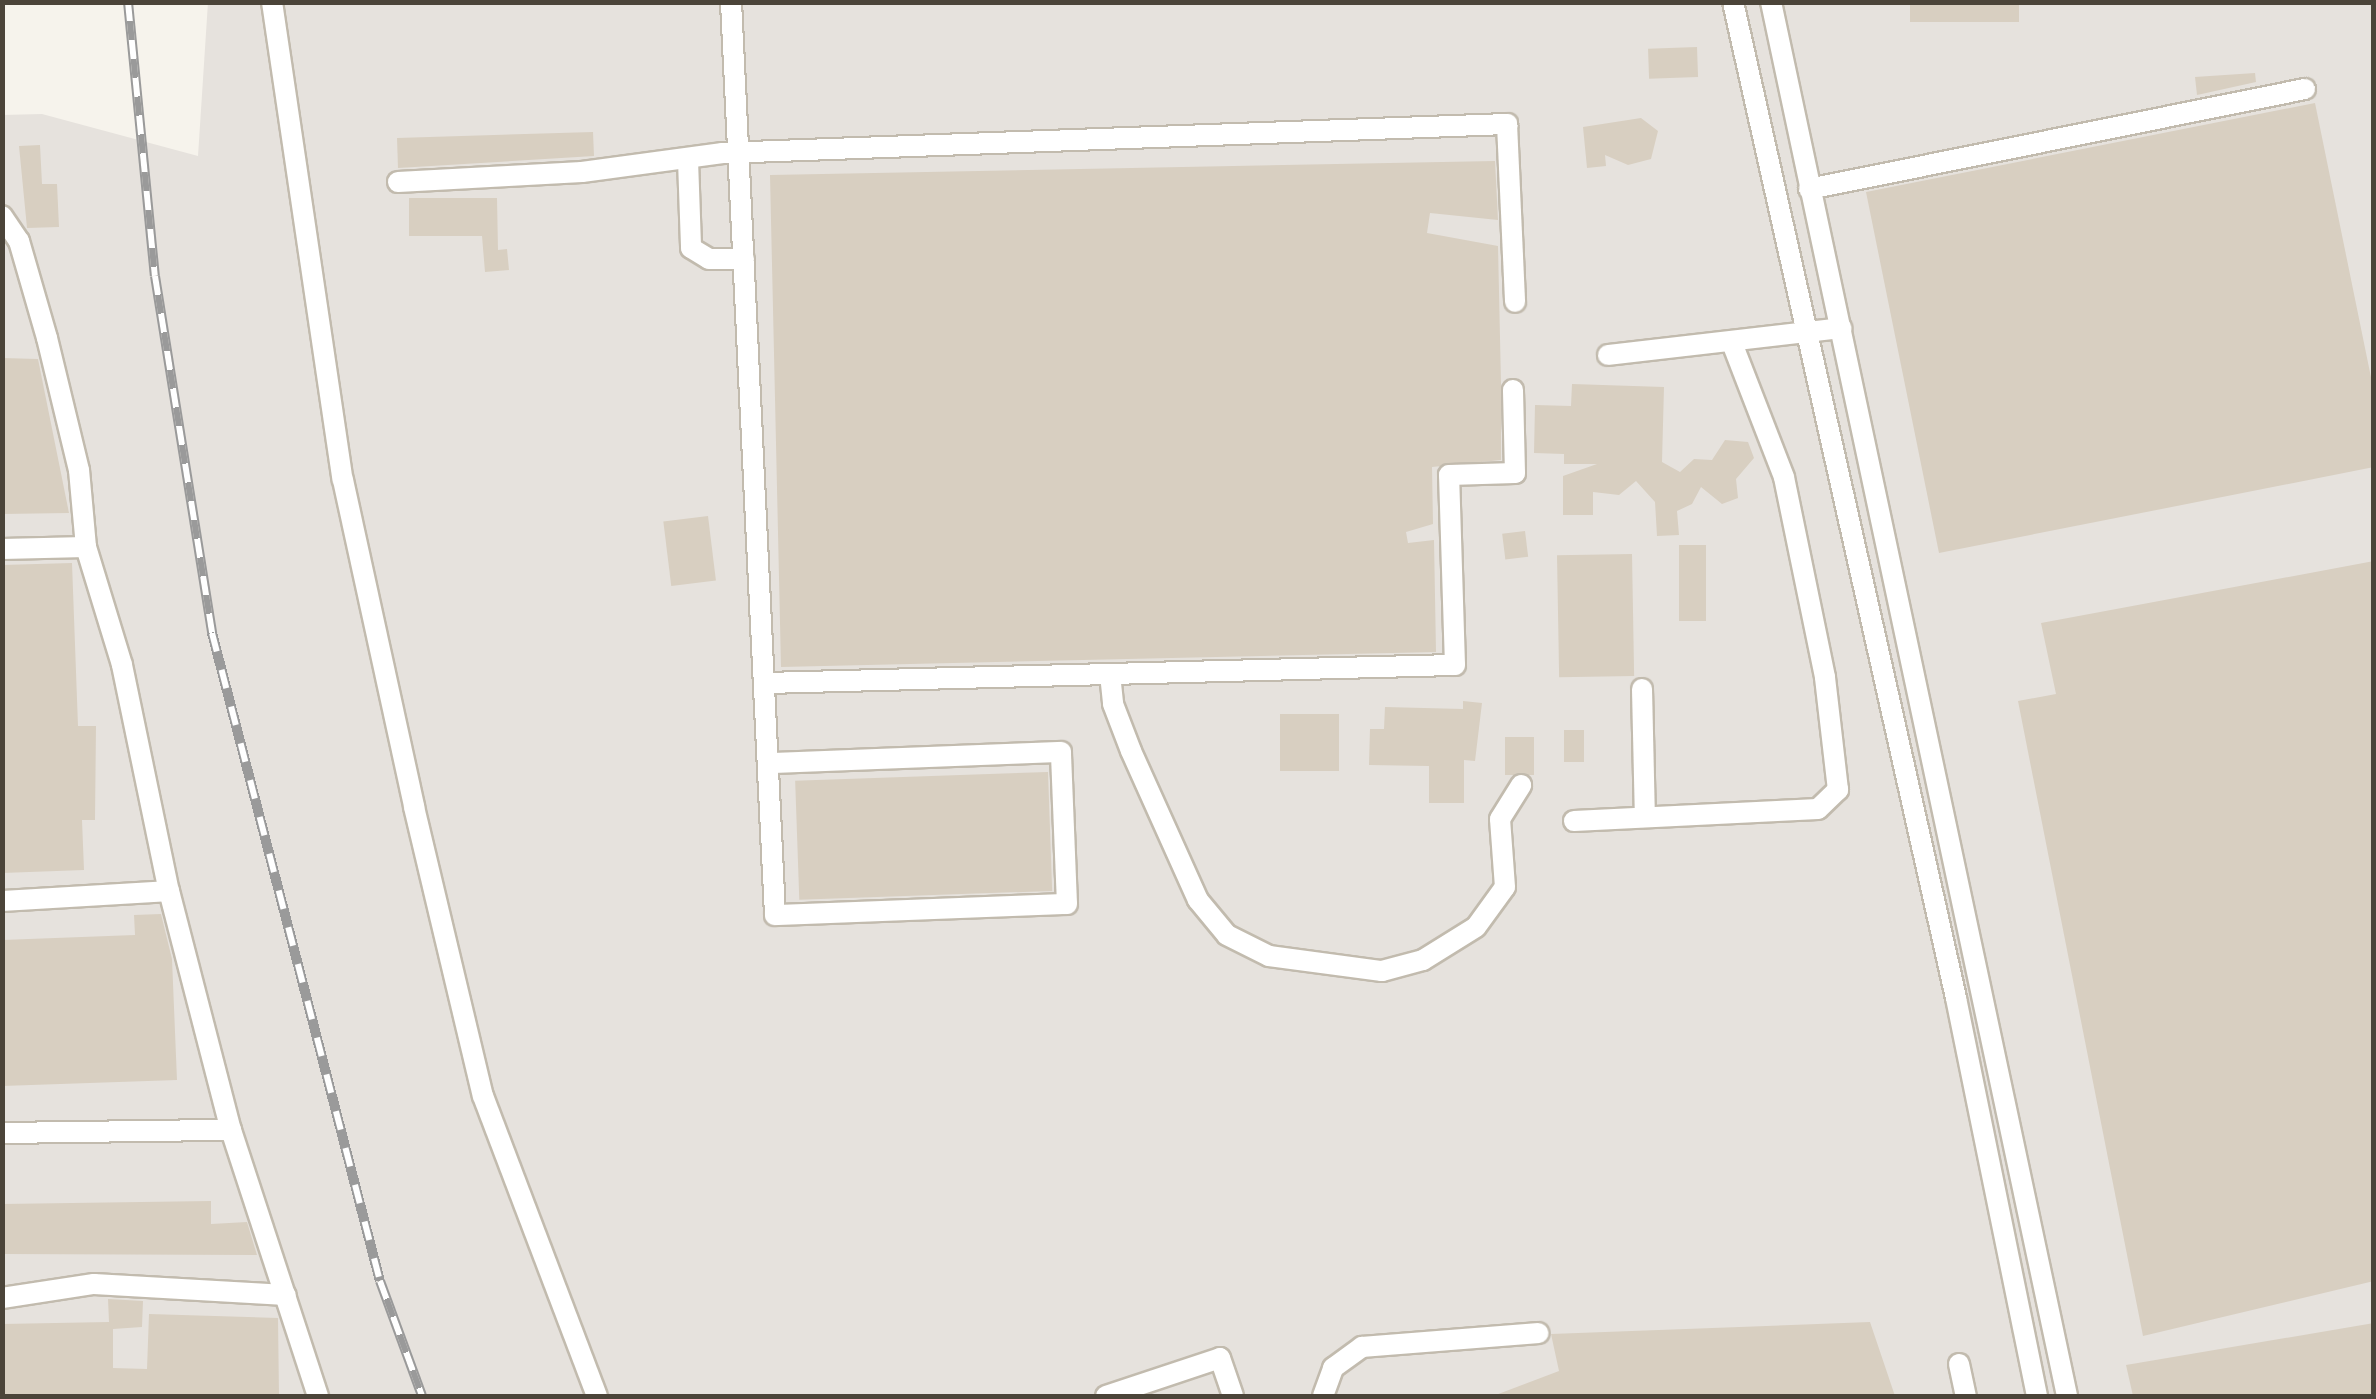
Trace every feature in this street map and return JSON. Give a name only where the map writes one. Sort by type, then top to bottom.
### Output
[{"type":"street","points":[[272,2],[281,98],[343,480],[414,807],[484,1096],[596,1396]]},
{"type":"street","points":[[731,2],[776,915],[1067,904],[1061,752],[770,763]]},
{"type":"street","points":[[1734,2],[1956,998],[2037,1396]]},
{"type":"street","points":[[1770,2],[2067,1396]]},
{"type":"street","points":[[1809,189],[2305,89]]},
{"type":"street","points":[[398,182],[739,153],[1508,124],[1515,302]]},
{"type":"street","points":[[688,160],[691,248],[709,259],[744,259]]},
{"type":"street","points":[[2,216],[18,241],[48,338],[80,470],[86,546],[122,665],[169,891],[231,1130],[318,1396]]},
{"type":"street","points":[[1608,355],[1808,335],[1841,328]]},
{"type":"street","points":[[1574,820],[1818,809],[1838,790],[1825,678],[1784,477],[1732,343]]},
{"type":"street","points":[[766,683],[1454,665],[1449,475],[1516,473],[1513,390]]},
{"type":"street","points":[[2,549],[86,546]]},
{"type":"street","points":[[1110,674],[1131,751],[1198,900],[1226,936],[1268,956],[1382,970],[1422,960],[1476,927],[1505,887],[1500,818],[1521,785]]},
{"type":"street","points":[[1642,689],[1645,818]]},
{"type":"street","points":[[2,901],[169,891]]},
{"type":"street","points":[[1956,998],[1978,992]]},
{"type":"street","points":[[2,1133],[231,1130]]},
{"type":"street","points":[[2,1298],[94,1284],[286,1295]]},
{"type":"street","points":[[1323,1396],[1334,1368],[1362,1347],[1538,1333]]},
{"type":"street","points":[[1106,1396],[1220,1358],[1233,1396]]},
{"type":"street","points":[[1959,1364],[1966,1396]]},
{"type":"shaded area","points":[[208,2],[2373,3],[2373,1396],[3,1396],[2,115],[42,114],[198,156]]},
{"type":"building","points":[[1910,2],[2019,2],[2019,22],[1910,22]]},
{"type":"building","points":[[1697,47],[1698,77],[1649,79],[1648,49]]},
{"type":"building","points":[[2255,73],[2256,82],[2197,95],[2195,77]]},
{"type":"building","points":[[2315,103],[2374,392],[2374,467],[1939,553],[1866,192]]},
{"type":"building","points":[[1641,118],[1658,131],[1651,159],[1628,165],[1605,155],[1606,166],[1587,168],[1583,127]]},
{"type":"building","points":[[593,132],[594,156],[398,168],[397,138]]},
{"type":"building","points":[[40,145],[42,184],[57,184],[59,227],[27,228],[19,146]]},
{"type":"building","points":[[1495,161],[1498,220],[1430,213],[1427,233],[1498,246],[1501,383],[1501,460],[1432,467],[1433,524],[1406,532],[1408,543],[1434,540],[1436,652],[781,667],[770,175]]},
{"type":"building","points":[[409,198],[497,198],[498,250],[507,249],[509,270],[485,272],[482,236],[409,236]]},
{"type":"building","points":[[2,358],[38,359],[69,513],[2,514]]},
{"type":"building","points":[[1572,384],[1664,387],[1662,462],[1680,472],[1694,459],[1712,460],[1725,440],[1748,442],[1754,458],[1736,479],[1738,498],[1722,504],[1701,487],[1692,504],[1677,511],[1679,535],[1657,536],[1655,502],[1636,481],[1619,495],[1593,492],[1593,515],[1563,515],[1563,476],[1597,464],[1564,464],[1564,454],[1534,453],[1535,405],[1571,406]]},
{"type":"building","points":[[708,516],[716,581],[671,586],[663,521]]},
{"type":"building","points":[[1525,531],[1528,557],[1505,560],[1502,534]]},
{"type":"building","points":[[1679,545],[1706,545],[1706,621],[1679,621]]},
{"type":"building","points":[[1632,554],[1634,676],[1559,677],[1557,555]]},
{"type":"building","points":[[2374,561],[2374,1281],[2143,1336],[2018,701],[2056,694],[2041,623]]},
{"type":"building","points":[[72,563],[78,726],[96,726],[95,820],[82,820],[84,870],[2,873],[2,565]]},
{"type":"building","points":[[1463,701],[1482,703],[1475,761],[1464,760],[1464,803],[1429,803],[1429,766],[1369,765],[1370,729],[1384,729],[1385,707],[1463,709]]},
{"type":"building","points":[[1280,714],[1339,714],[1339,771],[1280,771]]},
{"type":"building","points":[[1564,730],[1584,730],[1584,762],[1564,762]]},
{"type":"building","points":[[1505,737],[1534,737],[1534,775],[1505,775]]},
{"type":"building","points":[[1048,772],[1052,891],[799,900],[795,781]]},
{"type":"building","points":[[161,914],[172,959],[177,1080],[2,1086],[2,940],[135,935],[134,915]]},
{"type":"building","points":[[211,1201],[211,1224],[247,1222],[257,1255],[2,1254],[2,1204]]},
{"type":"building","points":[[108,1299],[143,1301],[142,1327],[113,1329],[113,1368],[147,1369],[149,1314],[278,1318],[279,1396],[2,1396],[2,1324],[109,1322]]},
{"type":"building","points":[[1870,1322],[1895,1396],[1493,1396],[1559,1371],[1551,1334]]},
{"type":"building","points":[[2374,1323],[2374,1396],[2133,1396],[2126,1365]]},
{"type":"railway","points":[[128,2],[155,276],[212,633],[380,1281],[422,1396]]}]
